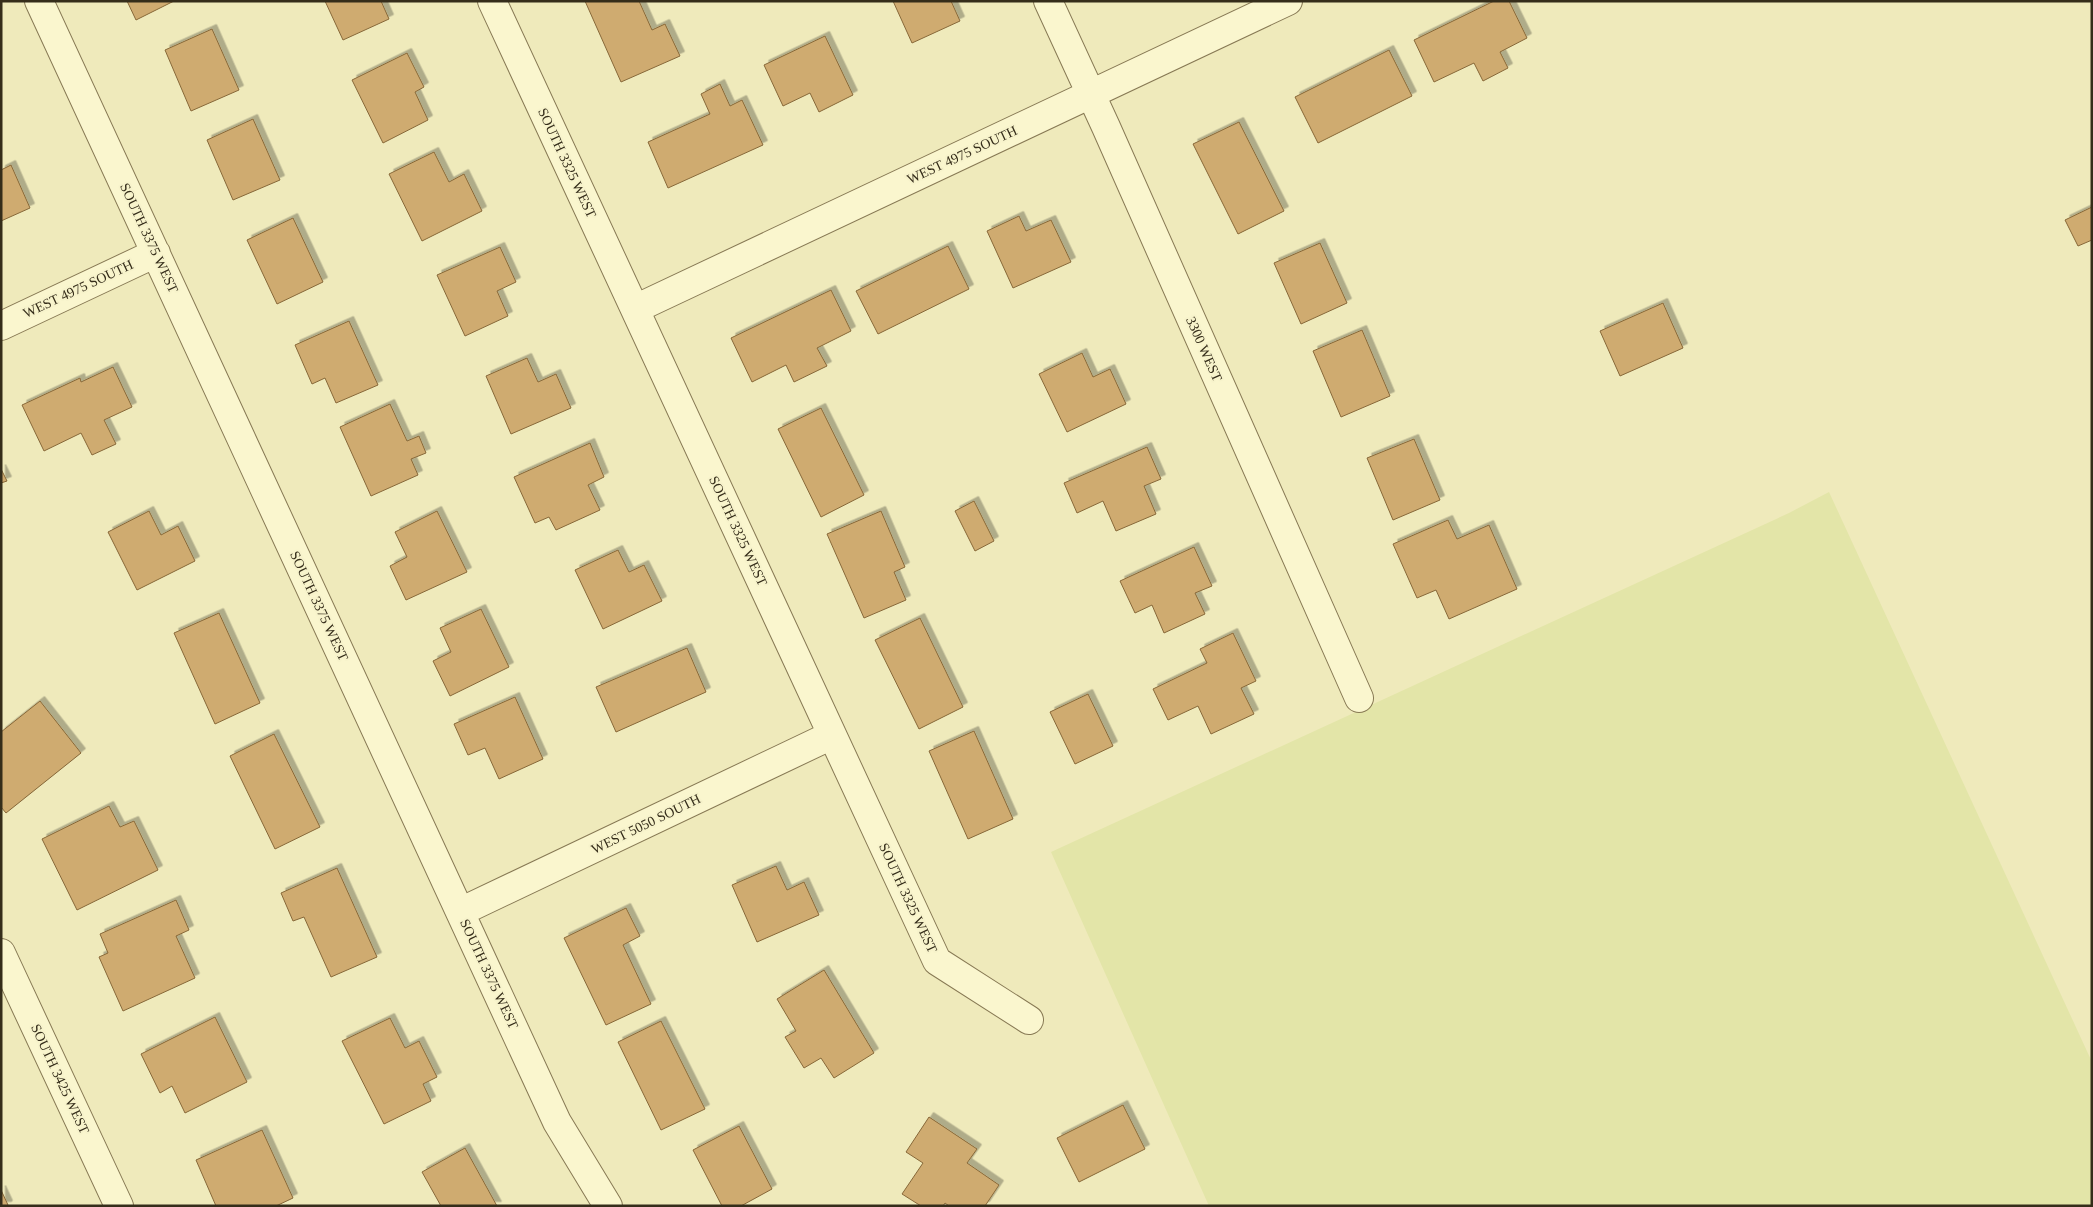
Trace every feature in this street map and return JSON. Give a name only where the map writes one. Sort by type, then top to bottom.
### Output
[{"type":"street","name":"SOUTH 3375 WEST","points":[[39,1],[557,1122],[608,1206]]},
{"type":"street","name":"SOUTH 3325 WEST","points":[[492,1],[937,961],[1029,1020]]},
{"type":"street","name":"3300 WEST","points":[[1048,1],[1359,698]]},
{"type":"street","name":"WEST 4975 SOUTH","points":[[635,310],[1288,1]]},
{"type":"street","name":"WEST 4975 SOUTH","points":[[1,326],[156,253]]},
{"type":"street","name":"WEST 5050 SOUTH","points":[[460,912],[832,735]]},
{"type":"street","name":"SOUTH 3425 WEST","points":[[1,953],[119,1206]]},
{"type":"green space","points":[[1829,492],[2092,1062],[2092,1206],[1209,1206],[1051,852],[1789,513]]},
{"type":"building","points":[[127,1],[174,1],[136,20]]},
{"type":"building","points":[[325,1],[381,1],[389,19],[343,40]]},
{"type":"building","points":[[585,1],[639,1],[652,30],[665,24],[680,56],[621,82]]},
{"type":"building","points":[[893,1],[951,1],[960,21],[912,43]]},
{"type":"building","points":[[1494,1],[1509,1],[1527,38],[1500,52],[1508,68],[1483,81],[1474,63],[1434,82],[1414,40]]},
{"type":"building","points":[[212,29],[239,90],[191,111],[165,50]]},
{"type":"building","points":[[825,36],[853,95],[819,112],[810,93],[783,106],[764,65]]},
{"type":"building","points":[[1389,50],[1412,96],[1318,143],[1295,97]]},
{"type":"building","points":[[407,53],[424,87],[415,92],[428,120],[383,143],[352,80]]},
{"type":"building","points":[[720,84],[730,106],[742,100],[763,145],[668,188],[648,142],[710,114],[701,94]]},
{"type":"building","points":[[253,119],[280,180],[233,200],[207,140]]},
{"type":"building","points":[[1239,122],[1284,211],[1238,234],[1193,144]]},
{"type":"building","points":[[434,152],[449,182],[464,174],[482,211],[422,241],[389,174]]},
{"type":"building","points":[[11,165],[30,208],[1,221],[1,170]]},
{"type":"building","points":[[2092,207],[2092,240],[2078,246],[2065,220]]},
{"type":"building","points":[[1019,216],[1026,231],[1051,220],[1071,262],[1013,288],[987,231]]},
{"type":"building","points":[[293,218],[323,282],[277,304],[247,240]]},
{"type":"building","points":[[1320,243],[1347,303],[1301,324],[1274,263]]},
{"type":"building","points":[[948,246],[969,289],[878,334],[856,291]]},
{"type":"building","points":[[500,247],[516,282],[497,291],[508,316],[465,336],[437,275]]},
{"type":"building","points":[[831,290],[851,331],[817,348],[827,366],[794,382],[786,365],[752,382],[731,338]]},
{"type":"building","points":[[1663,303],[1683,348],[1620,376],[1600,331]]},
{"type":"building","points":[[349,321],[378,385],[336,403],[325,378],[312,384],[295,345]]},
{"type":"building","points":[[1362,330],[1390,396],[1341,417],[1313,351]]},
{"type":"building","points":[[1082,353],[1093,377],[1110,369],[1126,404],[1067,432],[1039,374]]},
{"type":"building","points":[[527,358],[538,382],[556,374],[571,408],[511,434],[486,376]]},
{"type":"building","points":[[113,367],[132,407],[104,420],[116,444],[92,455],[81,433],[44,451],[22,405],[80,378],[81,382]]},
{"type":"building","points":[[390,404],[407,441],[419,436],[426,453],[411,459],[418,475],[371,496],[340,427]]},
{"type":"building","points":[[821,408],[864,495],[821,517],[778,429]]},
{"type":"building","points":[[1414,439],[1440,500],[1393,520],[1367,458]]},
{"type":"building","points":[[590,443],[604,477],[588,485],[600,510],[556,530],[549,517],[535,523],[514,477]]},
{"type":"building","points":[[1147,447],[1161,479],[1144,486],[1156,514],[1116,531],[1103,501],[1077,513],[1064,483]]},
{"type":"building","points":[[1,469],[7,481],[1,483]]},
{"type":"building","points":[[974,501],[994,541],[975,551],[955,511]]},
{"type":"building","points":[[149,511],[161,535],[178,526],[195,561],[137,590],[108,532]]},
{"type":"building","points":[[437,511],[467,572],[406,600],[390,566],[407,557],[395,532]]},
{"type":"building","points":[[881,511],[905,567],[894,572],[906,600],[864,618],[827,534]]},
{"type":"building","points":[[1448,520],[1457,539],[1489,525],[1517,589],[1449,619],[1436,590],[1417,598],[1393,544]]},
{"type":"building","points":[[1194,547],[1212,586],[1195,593],[1205,614],[1164,633],[1152,605],[1135,613],[1120,581]]},
{"type":"building","points":[[618,550],[629,572],[644,565],[662,601],[603,629],[575,570]]},
{"type":"building","points":[[481,609],[509,667],[450,696],[433,661],[451,652],[440,628]]},
{"type":"building","points":[[219,613],[260,703],[215,724],[174,633]]},
{"type":"building","points":[[920,618],[963,707],[919,729],[875,640]]},
{"type":"building","points":[[1233,633],[1256,681],[1241,688],[1254,714],[1211,734],[1198,706],[1168,720],[1153,689],[1207,663],[1200,649]]},
{"type":"building","points":[[687,648],[706,692],[616,732],[596,687]]},
{"type":"building","points":[[1088,694],[1113,746],[1075,764],[1050,712]]},
{"type":"building","points":[[515,697],[543,759],[499,779],[485,748],[468,755],[454,724]]},
{"type":"building","points":[[40,701],[81,753],[6,813],[1,807],[1,732]]},
{"type":"building","points":[[974,731],[1013,819],[968,839],[929,751]]},
{"type":"building","points":[[274,734],[320,827],[275,849],[230,756]]},
{"type":"building","points":[[109,806],[120,827],[134,821],[158,870],[77,910],[42,839]]},
{"type":"building","points":[[776,866],[787,890],[804,882],[819,915],[757,942],[732,885]]},
{"type":"building","points":[[337,868],[377,957],[331,977],[304,917],[293,921],[281,893]]},
{"type":"building","points":[[176,900],[189,930],[176,936],[195,978],[123,1011],[99,957],[108,953],[100,934]]},
{"type":"building","points":[[626,908],[640,936],[623,945],[651,1004],[606,1025],[564,938]]},
{"type":"building","points":[[824,970],[874,1053],[834,1078],[821,1058],[804,1068],[785,1037],[796,1031],[777,999]]},
{"type":"building","points":[[215,1017],[247,1082],[185,1113],[172,1086],[160,1093],[141,1054]]},
{"type":"building","points":[[390,1018],[405,1048],[419,1041],[437,1077],[423,1084],[431,1101],[384,1124],[342,1041]]},
{"type":"building","points":[[661,1021],[705,1109],[661,1130],[618,1042]]},
{"type":"building","points":[[1123,1105],[1145,1149],[1079,1182],[1057,1138]]},
{"type":"building","points":[[929,1117],[977,1149],[967,1163],[999,1185],[985,1206],[949,1206],[945,1203],[943,1206],[921,1206],[902,1194],[923,1163],[906,1152]]},
{"type":"building","points":[[739,1126],[772,1189],[741,1206],[722,1206],[693,1150]]},
{"type":"building","points":[[262,1130],[293,1198],[276,1206],[216,1206],[196,1160]]},
{"type":"building","points":[[465,1148],[497,1206],[441,1206],[422,1172]]},
{"type":"building","points":[[1,1190],[8,1205],[7,1206],[1,1206]]}]
